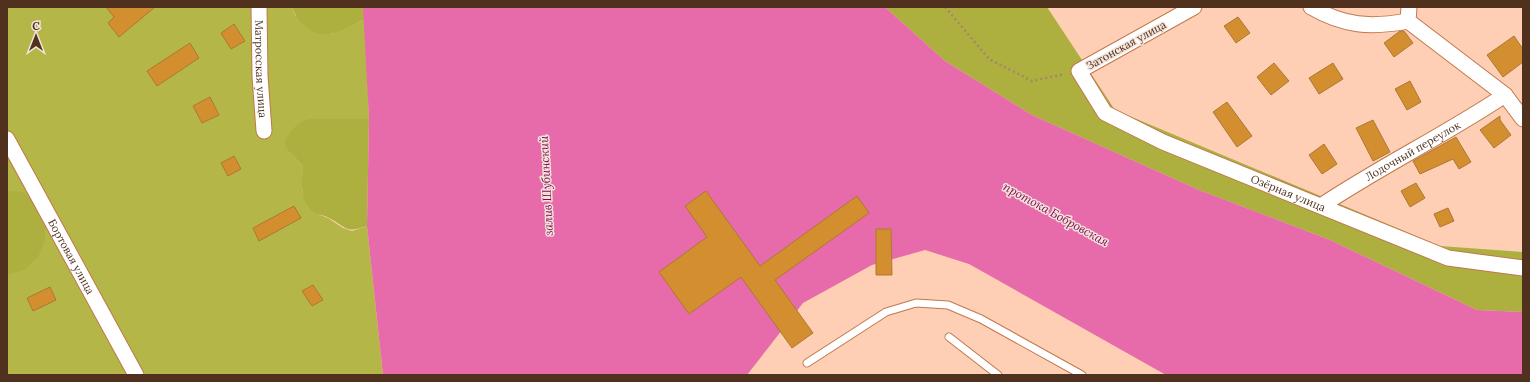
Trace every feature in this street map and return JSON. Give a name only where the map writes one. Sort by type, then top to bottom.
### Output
[{"type":"street","name":"Матросская улица","points":[[259,7],[260,81],[264,131]]},
{"type":"street","name":"Затонская улица","points":[[1079,71],[1194,7]]},
{"type":"street","points":[[1311,7],[1331,18],[1351,24],[1372,25],[1408,14],[1505,96],[1523,118]]},
{"type":"street","name":"Озёрная улица","points":[[1079,71],[1105,113],[1163,142],[1448,258],[1523,268]]},
{"type":"street","name":"Лодочный переулок","points":[[1321,206],[1399,158],[1474,116],[1505,96]]},
{"type":"street","name":"Бортовая улица","points":[[7,139],[136,375]]},
{"type":"lane","points":[[807,363],[886,312],[916,303],[948,305],[980,319],[1082,375]]},
{"type":"lane","points":[[949,337],[998,375]]},
{"type":"path","points":[[945,7],[989,59],[1032,80],[1079,71]]},
{"type":"shaded area","points":[[7,7],[292,7],[295,15],[323,33],[331,34],[365,19],[369,119],[309,119],[289,152],[303,166],[302,192],[320,215],[328,218],[343,228],[352,231],[367,226],[383,375],[7,375]]},
{"type":"shaded area","points":[[292,7],[363,7],[365,19],[339,31],[330,34],[323,34],[311,31],[306,27],[298,18]]},
{"type":"shaded area","points":[[885,7],[1047,7],[1115,110],[1440,246],[1523,252],[1523,312],[1477,310],[1330,240],[1199,190],[1032,115],[945,61]]},
{"type":"shaded area","points":[[309,119],[369,119],[367,226],[348,229],[329,218],[313,212],[307,205],[302,189],[303,166],[289,152],[285,144],[291,131]]},
{"type":"shaded area","points":[[7,191],[23,192],[38,204],[45,221],[45,241],[38,257],[24,270],[7,275]]},
{"type":"water","points":[[363,7],[885,7],[945,61],[1032,115],[1199,190],[1330,240],[1477,310],[1523,312],[1523,375],[1166,375],[969,264],[925,250],[872,265],[803,303],[747,375],[383,375],[367,226],[369,119]]},
{"type":"building","points":[[106,7],[155,7],[119,37],[108,23],[114,17]]},
{"type":"building","points":[[1238,17],[1250,33],[1236,43],[1224,26]]},
{"type":"building","points":[[234,24],[245,41],[231,49],[221,33]]},
{"type":"building","points":[[1400,31],[1404,31],[1413,43],[1394,57],[1384,43]]},
{"type":"building","points":[[1514,36],[1523,49],[1523,62],[1503,77],[1487,55]]},
{"type":"building","points":[[190,43],[199,58],[157,86],[147,71]]},
{"type":"building","points":[[1274,63],[1289,81],[1271,95],[1257,77]]},
{"type":"building","points":[[1333,63],[1343,79],[1319,94],[1309,78]]},
{"type":"building","points":[[1410,81],[1421,102],[1407,110],[1395,89]]},
{"type":"building","points":[[210,97],[219,115],[202,123],[193,106]]},
{"type":"building","points":[[1227,102],[1252,136],[1237,147],[1213,112]]},
{"type":"building","points":[[1500,116],[1500,120],[1511,135],[1494,148],[1480,130]]},
{"type":"building","points":[[1373,120],[1390,152],[1373,161],[1356,128]]},
{"type":"building","points":[[1456,137],[1471,162],[1459,169],[1453,159],[1420,174],[1413,161]]},
{"type":"building","points":[[1324,144],[1337,164],[1322,174],[1309,155]]},
{"type":"building","points":[[234,156],[241,169],[228,176],[221,163]]},
{"type":"building","points":[[1416,183],[1425,198],[1410,207],[1401,191]]},
{"type":"building","points":[[706,191],[760,266],[857,196],[869,213],[775,280],[813,333],[792,348],[741,277],[689,314],[659,272],[707,237],[685,206]]},
{"type":"building","points":[[294,206],[301,218],[259,241],[253,228]]},
{"type":"building","points":[[1448,208],[1454,221],[1440,227],[1434,214]]},
{"type":"building","points":[[876,229],[891,229],[892,275],[876,275]]},
{"type":"building","points":[[313,285],[323,300],[312,306],[302,291]]},
{"type":"building","points":[[50,287],[56,300],[33,311],[27,298]]},
{"type":"water label","name":"залив Шубинский","points":[[546,186]]},
{"type":"water label","name":"протока Бобровская","points":[[1056,214]]}]
